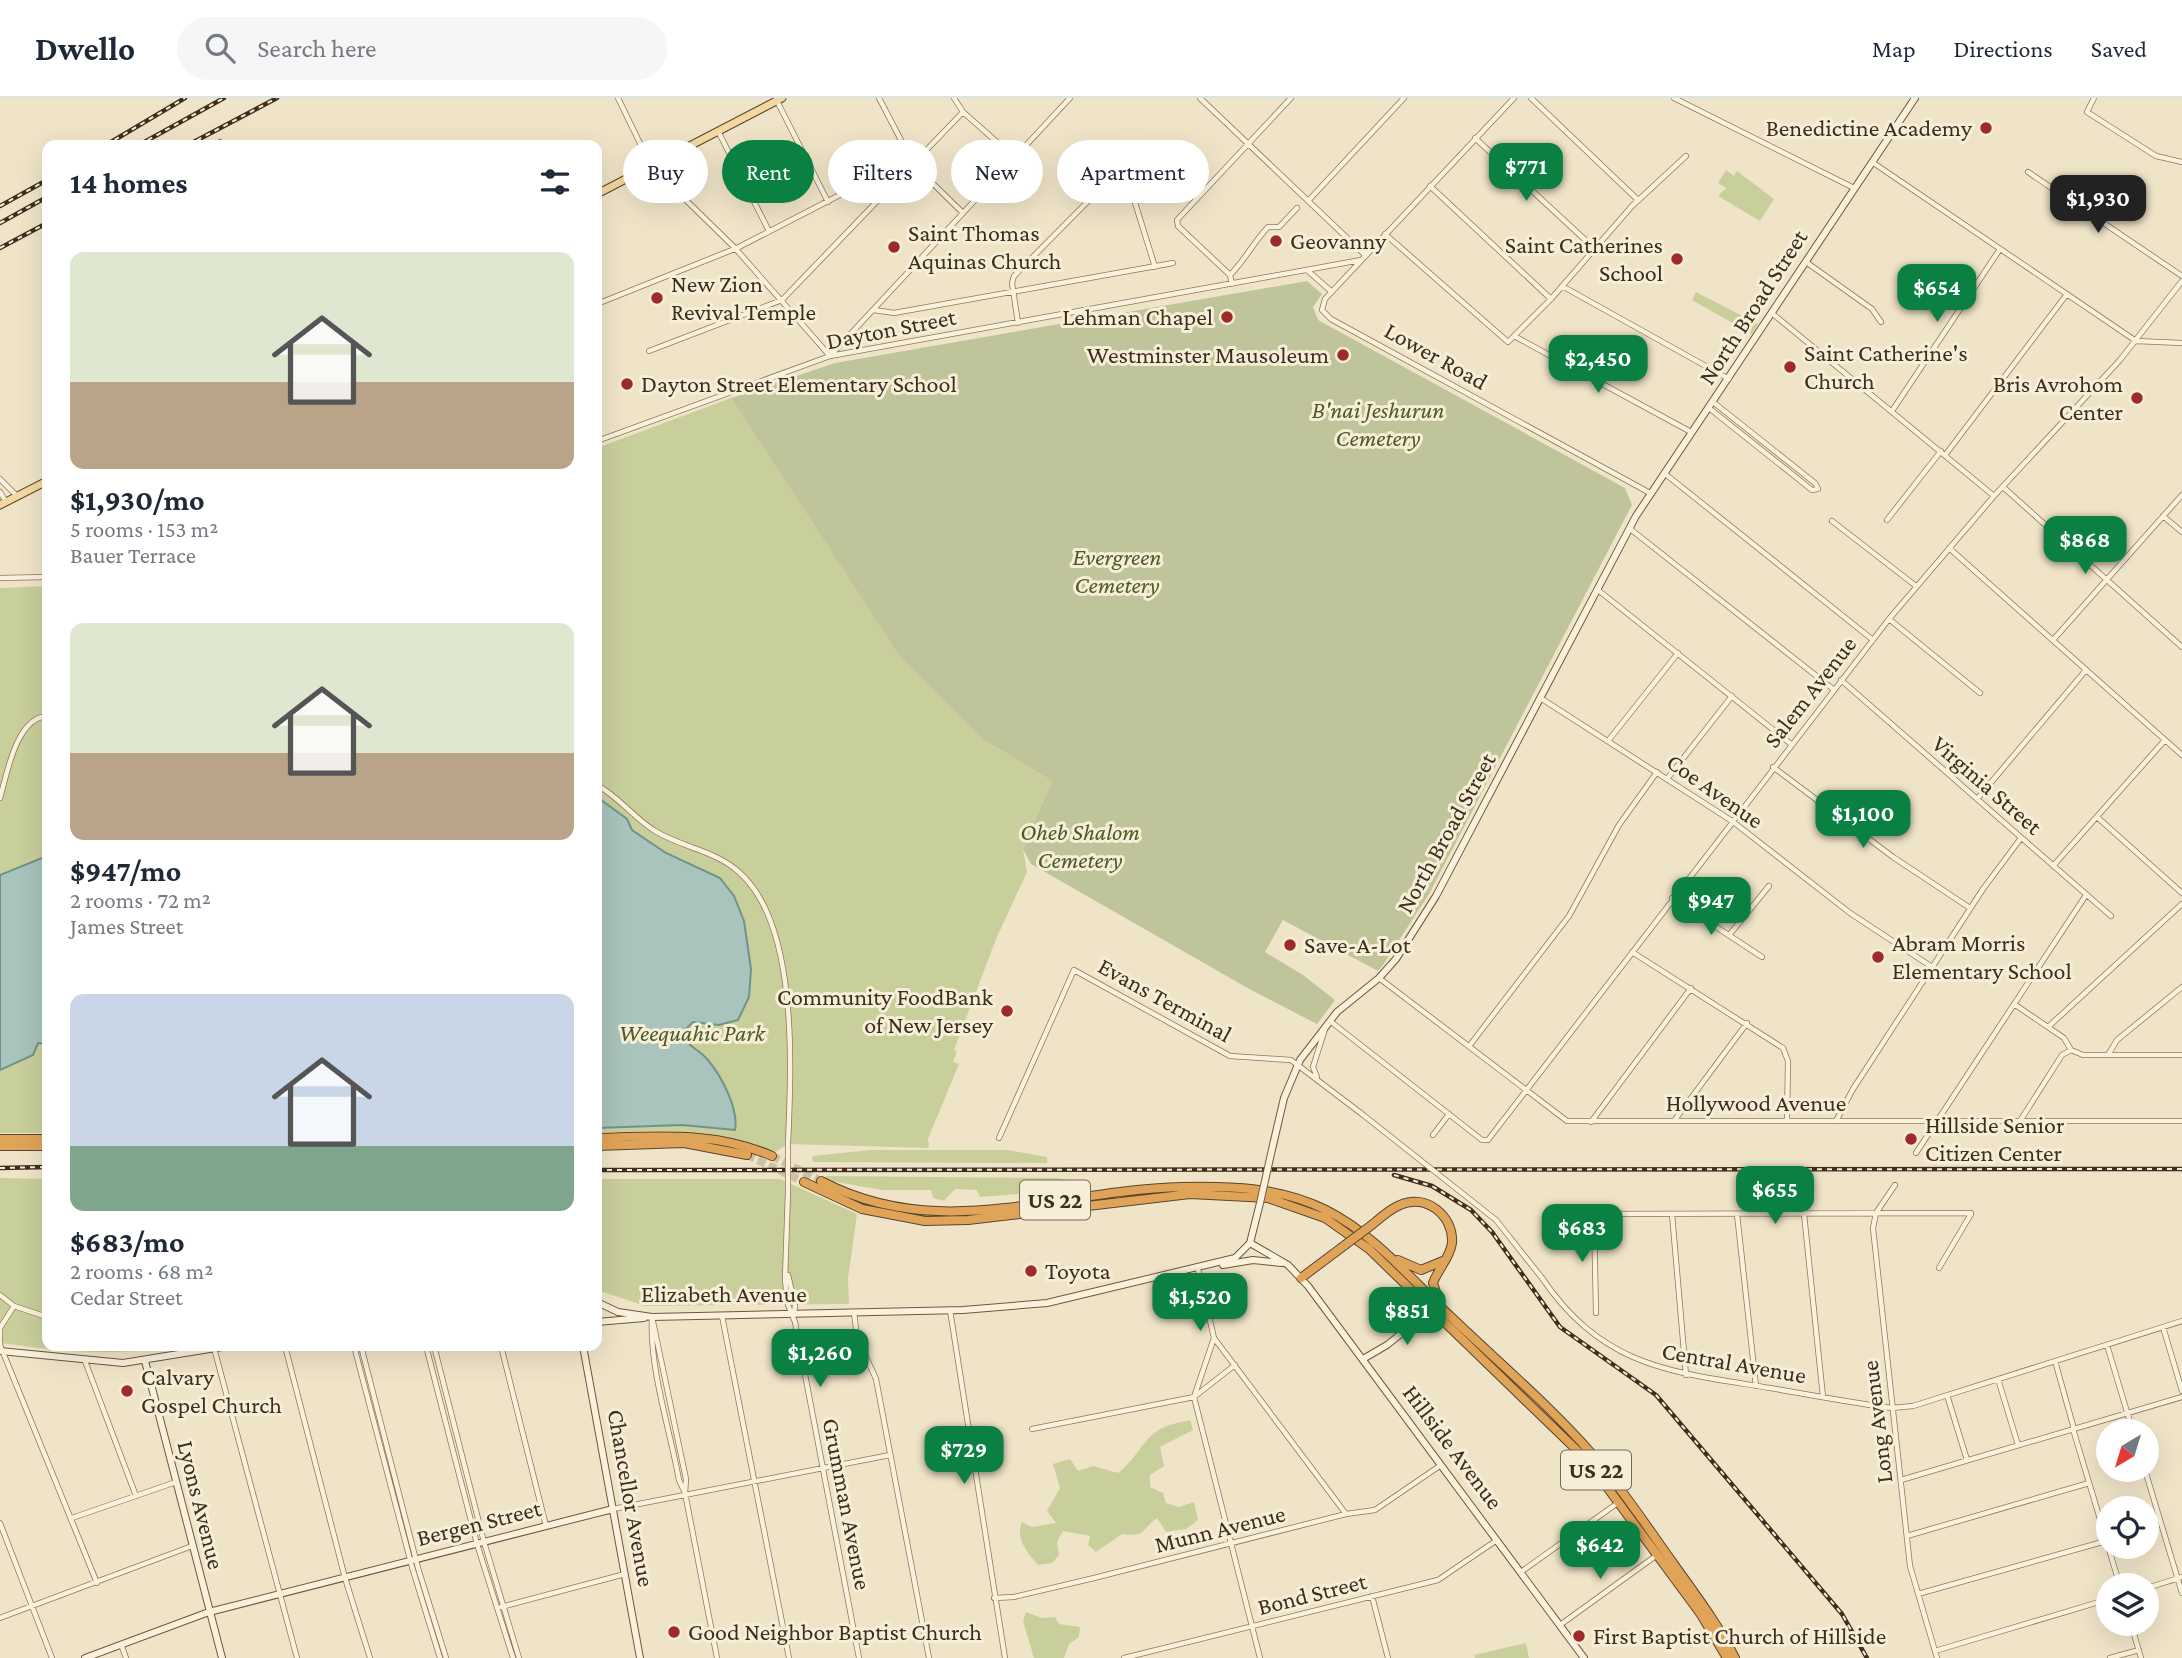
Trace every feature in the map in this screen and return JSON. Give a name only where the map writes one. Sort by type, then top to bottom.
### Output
[{"type":"highway","points":[[602,1138],[694,1136],[735,1143],[772,1156]]},
{"type":"highway","points":[[0,1139],[42,1139]]},
{"type":"highway","points":[[602,1146],[684,1143],[747,1156]]},
{"type":"highway","points":[[0,1146],[42,1146]]},
{"type":"highway","name":"US 22","points":[[821,1181],[880,1206],[943,1213],[1142,1189],[1246,1188],[1286,1195],[1315,1205],[1349,1223],[1375,1244],[1601,1465],[1713,1620],[1735,1658]]},
{"type":"highway","name":"US 22","points":[[804,1182],[872,1212],[936,1222],[1169,1195],[1234,1194],[1277,1200],[1316,1213],[1349,1233],[1573,1445],[1620,1502],[1711,1630],[1727,1658]]},
{"type":"highway","points":[[1301,1278],[1406,1203],[1432,1206],[1441,1214],[1450,1230],[1451,1246],[1433,1286],[1444,1310]]},
{"type":"highway","points":[[1375,1244],[1414,1269],[1430,1269],[1446,1259]]},
{"type":"main road","name":"North Broad Street","points":[[1250,1243],[1284,1098],[1297,1064],[1327,1024],[1379,978],[1396,959],[1436,896],[1542,699],[1629,528],[1650,493],[1730,379],[1915,98]]},
{"type":"main road","points":[[701,140],[780,100]]},
{"type":"main road","points":[[602,191],[623,181]]},
{"type":"main road","points":[[3,504],[42,484]]},
{"type":"main road","points":[[855,1312],[1031,1306],[1214,1265],[1238,1256],[1250,1243]]},
{"type":"main road","name":"Hillside Avenue","points":[[1250,1243],[1288,1265],[1301,1278],[1584,1658]]},
{"type":"main road","points":[[1214,1265],[1253,1260],[1288,1265]]},
{"type":"main road","name":"Elizabeth Avenue","points":[[602,1304],[618,1312],[652,1317],[855,1312]]},
{"type":"main road","points":[[1363,1359],[1383,1348],[1432,1309]]},
{"type":"main road","points":[[602,1322],[652,1317]]},
{"type":"main road","points":[[2,1352],[85,1361],[145,1361],[198,1351]]},
{"type":"main road","name":"Chancellor Avenue","points":[[584,1351],[640,1658]]},
{"type":"main road","name":"Lyons Avenue","points":[[145,1361],[222,1658]]},
{"type":"main road","name":"Bergen Street","points":[[85,1658],[209,1612],[613,1509]]},
{"type":"street","points":[[618,98],[638,140]]},
{"type":"street","points":[[878,98],[901,140]]},
{"type":"street","points":[[954,98],[963,112],[995,140]]},
{"type":"street","points":[[1032,140],[1070,98]]},
{"type":"street","points":[[1200,98],[1308,201],[1363,258]]},
{"type":"street","points":[[1232,284],[1230,275],[1178,226],[1179,216],[1291,98]]},
{"type":"street","points":[[1308,201],[1404,98]]},
{"type":"street","points":[[1307,271],[1332,292],[1514,98]]},
{"type":"street","points":[[1531,98],[1638,200]]},
{"type":"street","points":[[1674,98],[1854,188]]},
{"type":"street","points":[[2094,98],[2087,112],[2156,156],[2182,162]]},
{"type":"street","points":[[602,302],[735,248],[828,202],[780,100]]},
{"type":"street","points":[[937,140],[963,112]]},
{"type":"street","points":[[718,131],[769,232]]},
{"type":"street","points":[[1475,138],[1594,248]]},
{"type":"street","points":[[1385,234],[1499,338],[1508,342],[1516,337],[1551,299],[1638,200],[1686,156]]},
{"type":"street","points":[[1871,162],[2136,341],[2182,343]]},
{"type":"street","points":[[2028,172],[2182,275]]},
{"type":"street","points":[[1430,186],[1551,299]]},
{"type":"street","points":[[937,188],[963,213]]},
{"type":"street","points":[[689,203],[735,248],[830,356],[972,203]]},
{"type":"street","points":[[649,351],[782,300],[877,203]]},
{"type":"street","points":[[1018,323],[1014,276],[1086,203]]},
{"type":"street","points":[[1135,203],[1155,267]]},
{"type":"street","points":[[1230,275],[1244,261],[1245,253],[1268,227],[1279,227],[1297,208]]},
{"type":"street","points":[[1892,411],[2000,249]]},
{"type":"street","name":"Dayton Street","points":[[602,439],[830,356],[1202,291],[1363,258]]},
{"type":"street","points":[[1806,262],[1872,309],[1881,322]]},
{"type":"street","points":[[873,310],[894,313],[1173,264]]},
{"type":"street","name":"Salem Avenue","points":[[1449,1114],[1486,1141],[1872,640],[1994,496],[2136,341],[2182,281]]},
{"type":"street","points":[[1562,286],[1730,379]]},
{"type":"street","name":"Lower Road","points":[[1332,292],[1321,306],[1327,317],[1650,493]]},
{"type":"street","points":[[1887,520],[2067,294]]},
{"type":"street","points":[[1773,314],[1994,496]]},
{"type":"street","points":[[1516,337],[1692,432]]},
{"type":"street","points":[[1711,405],[1752,433],[1815,483],[1818,489],[1812,490],[1748,439],[1711,405]]},
{"type":"street","points":[[1748,439],[1752,433]]},
{"type":"street","points":[[1782,466],[1786,460]]},
{"type":"street","points":[[1664,472],[1872,640]]},
{"type":"street","points":[[0,480],[12,488],[17,496]]},
{"type":"street","points":[[2003,487],[2182,647]]},
{"type":"street","points":[[0,492],[3,504]]},
{"type":"street","points":[[2053,640],[2182,495]]},
{"type":"street","points":[[2163,516],[2182,532]]},
{"type":"street","points":[[1832,521],[1916,586]]},
{"type":"street","points":[[1629,528],[1833,689]]},
{"type":"street","points":[[1949,548],[2182,755]]},
{"type":"street","points":[[0,578],[42,577]]},
{"type":"street","points":[[1598,590],[1791,744]]},
{"type":"street","points":[[1889,619],[1980,693]]},
{"type":"street","points":[[1608,741],[1678,653]]},
{"type":"street","points":[[1977,799],[2086,670]]},
{"type":"street","name":"Virginia Street","points":[[1840,680],[2111,916]]},
{"type":"street","points":[[1667,779],[1732,696]]},
{"type":"street","name":"Coe Avenue","points":[[1542,699],[1732,821],[1850,913],[1932,967]]},
{"type":"street","points":[[0,798],[27,725],[42,717]]},
{"type":"street","points":[[2053,866],[2165,740]]},
{"type":"street","points":[[1773,767],[1893,857],[1970,908]]},
{"type":"street","points":[[1470,1045],[1569,916],[1619,825],[1657,772]]},
{"type":"street","name":"Grumman Avenue","points":[[602,788],[619,799],[652,829],[722,859],[754,887],[765,902],[774,925],[791,1057],[788,1275],[859,1658]]},
{"type":"street","points":[[2097,817],[2182,893]]},
{"type":"street","points":[[1836,1121],[1853,1089],[1970,908],[2021,838]]},
{"type":"street","points":[[1730,934],[1769,886]]},
{"type":"street","points":[[1916,1153],[2086,895]]},
{"type":"street","points":[[1672,898],[1762,957]]},
{"type":"street","points":[[2048,1027],[2182,904]]},
{"type":"street","points":[[1632,952],[1777,1041],[1787,1054],[1787,1120]]},
{"type":"street","name":"Evans Terminal","points":[[999,1138],[1074,970],[1230,1056],[1284,1059],[1297,1064]]},
{"type":"street","name":"Hollywood Avenue","points":[[1379,978],[1470,1045],[1563,1120],[2182,1121]]},
{"type":"street","points":[[2108,1055],[2116,1040],[2182,987]]},
{"type":"street","points":[[1590,1122],[1691,988]]},
{"type":"street","points":[[2014,1004],[2067,1041],[2071,1050],[2083,1055],[2182,1055]]},
{"type":"street","points":[[1674,1121],[1747,1023]]},
{"type":"street","points":[[1319,1081],[1313,1068],[1327,1024],[1449,1114],[1433,1135]]},
{"type":"street","points":[[2020,1121],[2062,1055],[2071,1050]]},
{"type":"street","name":"Central Avenue","points":[[1297,1064],[1496,1220],[1566,1310],[1608,1345],[1650,1366],[1686,1375],[1892,1408],[1908,1407],[2182,1321]]},
{"type":"street","points":[[1876,1213],[1895,1185]]},
{"type":"street","points":[[1804,1213],[1823,1397]]},
{"type":"street","name":"Long Avenue","points":[[1876,1213],[1872,1228],[1907,1536],[1918,1594],[1937,1658]]},
{"type":"street","points":[[1579,1214],[1971,1213],[1939,1268]]},
{"type":"street","points":[[1594,1214],[1596,1313]]},
{"type":"street","points":[[1672,1214],[1686,1375]]},
{"type":"street","points":[[1737,1214],[1756,1386]]},
{"type":"street","points":[[1198,1269],[1214,1338],[1346,1514]]},
{"type":"street","points":[[0,1296],[14,1306],[42,1315]]},
{"type":"street","points":[[14,1306],[0,1327],[2,1352],[97,1583]]},
{"type":"street","points":[[950,1310],[1004,1658]]},
{"type":"street","points":[[855,1312],[857,1338],[876,1379],[929,1658]]},
{"type":"street","points":[[722,1316],[789,1658]]},
{"type":"street","points":[[652,1317],[666,1375],[679,1480],[685,1493],[717,1658]]},
{"type":"street","points":[[652,1317],[651,1335],[675,1440]]},
{"type":"street","points":[[2163,1327],[2182,1391]]},
{"type":"street","points":[[1214,1338],[1194,1397],[1260,1658]]},
{"type":"street","points":[[2107,1345],[2130,1419]]},
{"type":"street","points":[[215,1351],[297,1658]]},
{"type":"street","points":[[286,1351],[345,1578],[370,1658]]},
{"type":"street","points":[[356,1351],[369,1390]]},
{"type":"street","points":[[361,1351],[413,1560],[443,1658]]},
{"type":"street","points":[[427,1351],[513,1658]]},
{"type":"street","points":[[435,1351],[481,1543]]},
{"type":"street","points":[[502,1351],[546,1526]]},
{"type":"street","points":[[85,1361],[136,1496]]},
{"type":"street","points":[[2055,1361],[2096,1507]]},
{"type":"street","points":[[1032,1429],[1194,1397],[1235,1365]]},
{"type":"street","points":[[659,1376],[666,1375]]},
{"type":"street","points":[[1998,1379],[2018,1445]]},
{"type":"street","points":[[1947,1395],[1967,1460]]},
{"type":"street","points":[[1901,1480],[2182,1397]]},
{"type":"street","name":"Bergen Street","points":[[613,1509],[890,1455]]},
{"type":"street","name":"Munn Avenue","points":[[994,1598],[1068,1584],[1346,1514],[1375,1510],[1442,1464]]},
{"type":"street","points":[[72,1518],[176,1482]]},
{"type":"street","points":[[2149,1482],[2180,1578],[2182,1593]]},
{"type":"street","points":[[1907,1536],[2089,1483]]},
{"type":"street","points":[[1521,1572],[1620,1502]]},
{"type":"street","points":[[0,1523],[52,1658]]},
{"type":"street","name":"Bond Street","points":[[1124,1658],[1445,1577],[1498,1540]]},
{"type":"street","points":[[1918,1594],[2096,1544]]},
{"type":"street","points":[[0,1618],[192,1546]]},
{"type":"street","points":[[1560,1625],[1658,1555]]},
{"type":"street","points":[[500,1607],[625,1574]]},
{"type":"street","points":[[2159,1584],[2180,1578]]},
{"type":"street","points":[[1372,1597],[1388,1658]]},
{"type":"street","points":[[1935,1651],[2096,1603]]},
{"type":"street","points":[[500,1607],[519,1658]]},
{"type":"street","points":[[2135,1636],[2141,1658]]},
{"type":"street","points":[[121,1644],[126,1658]]},
{"type":"street","points":[[2110,1658],[2139,1650]]},
{"type":"green space","points":[[1726,170],[1734,176],[1737,171],[1774,199],[1760,221],[1718,196],[1726,188],[1718,183]]},
{"type":"green space","name":"Evergreen Cemetery","points":[[1307,281],[1322,294],[1313,307],[1318,320],[1625,488],[1632,505],[1429,894],[1378,971],[1283,920],[1265,952],[1303,975],[1335,1000],[1317,1024],[1251,990],[1031,864],[1023,849],[1052,781],[982,739],[900,657],[731,398],[835,363]]},
{"type":"green space","points":[[1696,292],[1758,324],[1752,334],[1692,300]]},
{"type":"green space","points":[[731,398],[900,657],[982,739],[1052,781],[1023,849],[1027,872],[996,939],[954,1050],[957,1051],[953,1062],[959,1064],[928,1139],[929,1148],[788,1144],[775,1152],[729,1138],[687,1132],[602,1133],[602,446]]},
{"type":"green space","points":[[42,586],[42,1133],[0,1133],[0,588]]},
{"type":"green space","points":[[871,1150],[1008,1150],[1047,1157],[1047,1163],[813,1162],[812,1156]]},
{"type":"green space","points":[[826,1176],[1056,1178],[1074,1181],[1072,1190],[980,1197],[977,1190],[955,1189],[944,1201],[933,1198],[931,1190],[882,1190],[825,1180]]},
{"type":"green space","points":[[0,1178],[42,1179],[42,1348],[0,1343]]},
{"type":"green space","points":[[602,1179],[780,1179],[857,1214],[848,1278],[849,1304],[645,1306],[602,1292]]},
{"type":"green space","points":[[1190,1420],[1193,1430],[1160,1447],[1164,1466],[1150,1475],[1150,1487],[1163,1493],[1166,1503],[1179,1507],[1194,1502],[1198,1520],[1186,1529],[1166,1532],[1157,1518],[1139,1534],[1122,1534],[1096,1552],[1088,1545],[1090,1536],[1063,1531],[1057,1542],[1059,1555],[1052,1563],[1038,1565],[1023,1545],[1020,1528],[1022,1522],[1032,1527],[1056,1523],[1047,1511],[1060,1488],[1053,1464],[1070,1459],[1078,1471],[1093,1466],[1118,1473],[1155,1432]]},
{"type":"green space","points":[[1026,1612],[1042,1618],[1055,1617],[1059,1624],[1080,1627],[1079,1637],[1069,1644],[1064,1658],[1034,1658],[1023,1621]]},
{"type":"green space","points":[[1526,1643],[1529,1658],[1475,1658],[1474,1655]]},
{"type":"water","name":"Weequahic Park","points":[[602,801],[627,819],[632,830],[666,853],[720,878],[734,896],[744,921],[751,969],[749,997],[738,1020],[719,1025],[693,1022],[684,1031],[687,1041],[707,1059],[723,1083],[732,1103],[735,1130],[682,1125],[602,1128]]},
{"type":"water","points":[[42,858],[42,1043],[38,1043],[33,1055],[0,1070],[0,875]]},
{"type":"tunnel","points":[[747,1155],[804,1182]]},
{"type":"tunnel","points":[[772,1156],[821,1181]]},
{"type":"railway","points":[[114,140],[185,98]]},
{"type":"railway","points":[[148,140],[224,98]]},
{"type":"railway","points":[[197,140],[277,98]]},
{"type":"railway","points":[[0,206],[42,183]]},
{"type":"railway","points":[[0,223],[42,200]]},
{"type":"railway","points":[[0,248],[42,226]]},
{"type":"railway","points":[[0,1168],[42,1167]]},
{"type":"railway","points":[[602,1170],[2182,1169]]},
{"type":"railway","points":[[1394,1175],[1432,1186],[1471,1210],[1492,1232],[1560,1327],[1656,1395],[1842,1614],[1867,1658]]},
{"type":"place","name":"Benedictine Academy","points":[[1986,128]]},
{"type":"place","name":"Geovanny","points":[[1276,241]]},
{"type":"place","name":"Saint Thomas Aquinas Church","points":[[894,247]]},
{"type":"place","name":"Saint Catherines School","points":[[1677,259]]},
{"type":"place","name":"New Zion Revival Temple","points":[[657,298]]},
{"type":"place","name":"Lehman Chapel","points":[[1227,317]]},
{"type":"place","name":"Westminster Mausoleum","points":[[1343,355]]},
{"type":"place","name":"Saint Catherine's Church","points":[[1790,367]]},
{"type":"place","name":"Dayton Street Elementary School","points":[[627,384]]},
{"type":"place","name":"Bris Avrohom Center","points":[[2137,398]]},
{"type":"place","name":"Save-A-Lot","points":[[1290,945]]},
{"type":"place","name":"Abram Morris Elementary School","points":[[1878,957]]},
{"type":"place","name":"Community FoodBank of New Jersey","points":[[1007,1011]]},
{"type":"place","name":"Hillside Senior Citizen Center","points":[[1911,1139]]},
{"type":"place","name":"Toyota","points":[[1031,1271]]},
{"type":"place","name":"Calvary Gospel Church","points":[[127,1391]]},
{"type":"place","name":"Good Neighbor Baptist Church","points":[[674,1632]]},
{"type":"place","name":"First Baptist Church of Hillside","points":[[1579,1636]]},
{"type":"park label","name":"B'nai Jeshurun Cemetery","points":[[1378,424]]},
{"type":"park label","name":"Oheb Shalom Cemetery","points":[[1080,846]]}]
